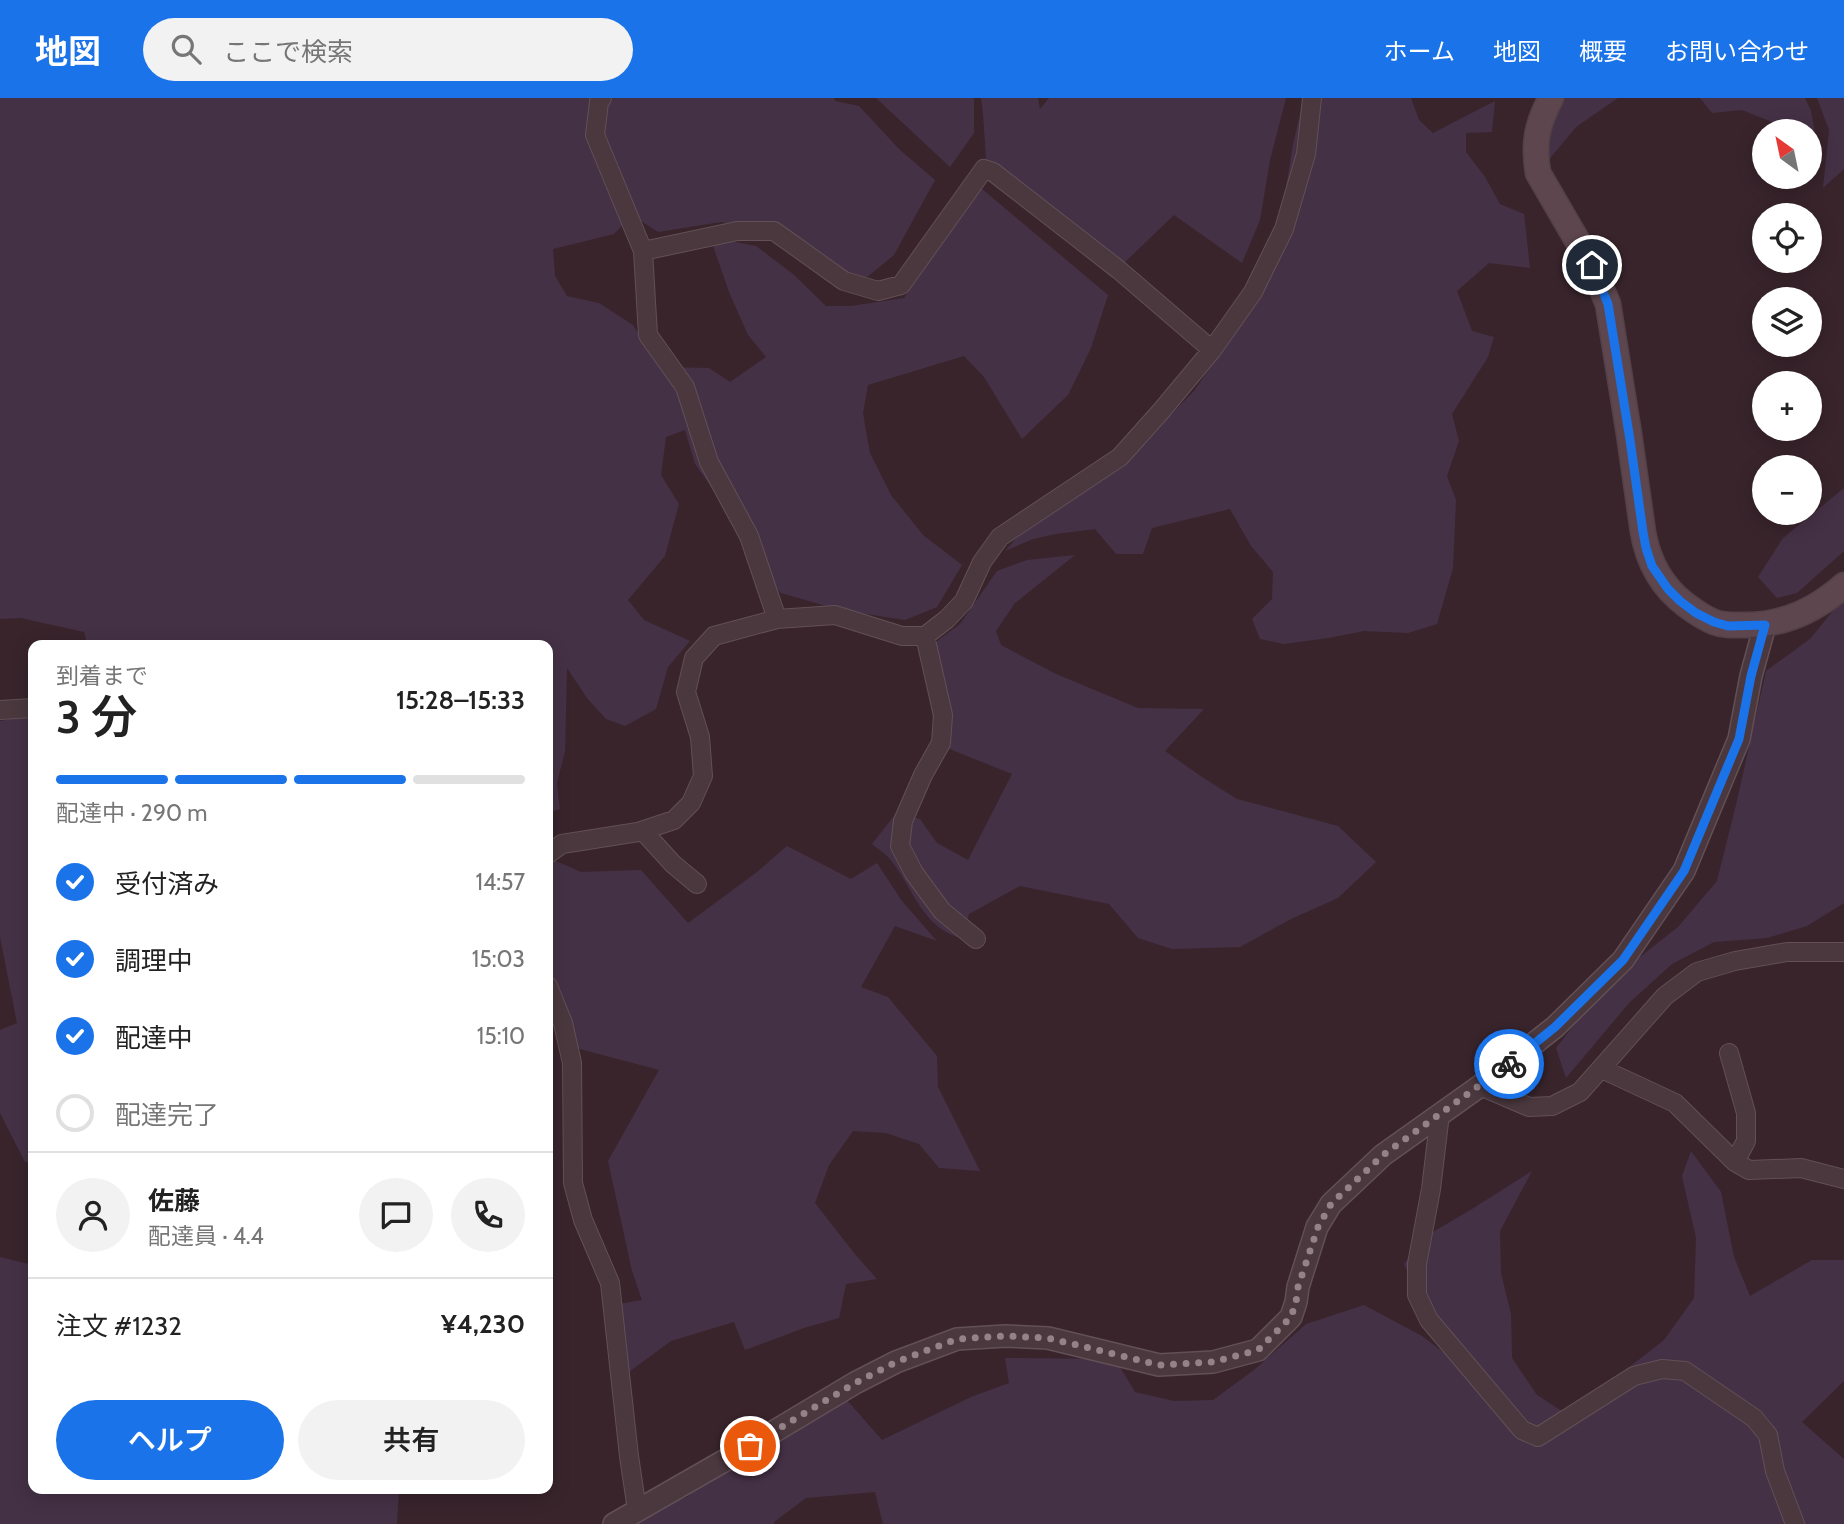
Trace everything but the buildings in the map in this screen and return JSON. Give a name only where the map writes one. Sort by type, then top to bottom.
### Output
[{"type":"main road","points":[[1551,98],[1541,116],[1536,138],[1538,173],[1592,265],[1608,304],[1643,532],[1652,566],[1680,601],[1696,613],[1728,626],[1765,625],[1784,621],[1827,600],[1844,585]]},
{"type":"street","points":[[602,98],[599,102],[595,135],[643,251],[649,335],[685,387],[709,462],[749,536],[777,619]]},
{"type":"street","points":[[553,845],[643,831],[674,820],[691,803],[703,776],[700,737],[687,692],[694,658],[714,636],[777,619],[835,615],[902,636],[925,636],[947,619],[964,600],[982,562],[1000,537],[1120,457],[1212,350],[1253,292],[1284,229],[1306,154],[1312,98]]},
{"type":"street","points":[[643,251],[737,231],[774,231],[844,281],[878,291],[901,285],[984,169],[993,172],[1119,270],[1212,350]]},
{"type":"street","points":[[614,1524],[855,1383],[896,1362],[957,1339],[1005,1336],[1048,1338],[1159,1365],[1213,1362],[1258,1350],[1291,1317],[1318,1227],[1331,1204],[1383,1155],[1480,1086],[1555,1027],[1623,960],[1684,871],[1739,739],[1751,676],[1765,625]]},
{"type":"street","points":[[925,636],[943,715],[941,743],[923,775],[903,821],[900,846],[914,873],[942,911],[976,939]]},
{"type":"street","points":[[0,710],[28,708]]},
{"type":"street","points":[[643,831],[673,864],[697,884]]},
{"type":"street","points":[[1480,1086],[1529,1107],[1552,1106],[1580,1092],[1665,996],[1697,972],[1735,961],[1787,952],[1844,952]]},
{"type":"street","points":[[553,999],[563,1024],[572,1063],[573,1183],[583,1220],[610,1283],[637,1510]]},
{"type":"street","points":[[1729,1053],[1746,1113],[1746,1141],[1735,1162]]},
{"type":"street","points":[[1602,1069],[1675,1103],[1735,1162],[1749,1170],[1801,1168],[1844,1179]]},
{"type":"street","points":[[1440,1114],[1431,1189],[1417,1264],[1417,1295],[1429,1320],[1522,1430],[1538,1437],[1633,1376],[1662,1368],[1685,1371],[1754,1418],[1768,1435],[1774,1471],[1795,1524]]},
{"type":"shaded area","points":[[0,98],[834,98],[835,101],[859,106],[900,150],[935,180],[894,255],[866,278],[829,268],[772,232],[721,222],[658,232],[632,215],[614,234],[553,249],[555,276],[567,296],[599,303],[633,325],[660,367],[709,368],[730,382],[766,357],[748,335],[729,292],[710,237],[756,246],[793,274],[826,306],[851,306],[904,298],[975,183],[1108,295],[1091,348],[1068,395],[1022,439],[984,377],[964,356],[868,385],[863,413],[870,453],[891,495],[923,535],[962,565],[937,607],[905,620],[840,610],[781,593],[765,576],[732,516],[695,464],[685,430],[666,437],[661,475],[679,504],[665,556],[628,600],[644,620],[690,641],[668,667],[656,709],[625,726],[606,719],[587,698],[567,668],[565,751],[557,783],[560,809],[553,811],[553,640],[86,640],[84,632],[21,618],[0,619]]},
{"type":"shaded area","points":[[876,98],[974,98],[974,133],[950,167]]},
{"type":"shaded area","points":[[981,98],[1038,98],[1040,109],[1049,98],[1286,98],[1270,160],[1260,220],[1242,263],[1174,215],[1121,266],[986,159]]},
{"type":"shaded area","points":[[1304,98],[1411,98],[1419,120],[1433,133],[1495,101],[1492,132],[1466,133],[1466,152],[1485,177],[1500,204],[1524,214],[1530,268],[1489,263],[1457,291],[1472,331],[1494,337],[1488,357],[1452,414],[1459,441],[1447,476],[1456,500],[1453,568],[1437,624],[1408,633],[1364,631],[1284,644],[1260,639],[1252,619],[1272,599],[1273,572],[1251,546],[1230,509],[1152,528],[1143,554],[1116,554],[1095,529],[1033,539],[1005,551],[1041,511],[1121,466],[1194,391],[1265,288]]},
{"type":"shaded area","points":[[1561,98],[1618,98],[1576,127],[1547,162],[1547,121]]},
{"type":"shaded area","points":[[1700,98],[1805,98],[1813,119],[1764,119],[1742,110],[1712,113]]},
{"type":"shaded area","points":[[1817,98],[1844,98],[1844,169],[1823,188],[1829,130]]},
{"type":"shaded area","points":[[1844,488],[1844,551],[1797,593],[1777,598],[1758,577],[1783,538],[1799,525],[1822,525],[1822,506]]},
{"type":"shaded area","points":[[1075,555],[1015,603],[996,631],[1001,645],[1056,674],[1138,708],[1204,709],[1165,751],[1237,799],[1338,826],[1376,862],[1338,898],[1291,919],[1240,947],[1172,949],[1138,938],[1109,904],[1020,886],[969,914],[964,939],[939,927],[921,908],[891,860],[872,844],[897,812],[920,819],[937,843],[968,860],[1012,774],[937,744],[926,675],[937,641],[960,624],[997,571],[1027,560]]},
{"type":"shaded area","points":[[1844,600],[1844,903],[1807,926],[1767,938],[1714,942],[1672,964],[1629,1003],[1566,1078],[1556,1048],[1608,982],[1678,927],[1717,881],[1766,671],[1810,639]]},
{"type":"shaded area","points":[[28,718],[28,1162],[25,1162],[0,1113],[0,1030],[17,1023],[0,937],[0,721]]},
{"type":"shaded area","points":[[787,846],[851,879],[877,863],[902,901],[937,941],[895,926],[861,987],[888,997],[937,1056],[938,1087],[980,1171],[939,1168],[919,1144],[886,1133],[853,1131],[829,1165],[815,1203],[877,1279],[846,1284],[839,1318],[745,1350],[734,1322],[671,1341],[618,1380],[607,1306],[642,1300],[632,1271],[608,1161],[659,1070],[565,1045],[553,1015],[553,860],[581,872],[641,870],[688,923],[757,872]]},
{"type":"shaded area","points":[[1691,1151],[1721,1192],[1734,1257],[1750,1296],[1812,1260],[1844,1260],[1844,1381],[1802,1422],[1844,1459],[1844,1524],[883,1524],[875,1492],[806,1498],[774,1524],[618,1524],[687,1497],[728,1454],[846,1399],[882,1440],[971,1397],[1009,1383],[1005,1358],[1115,1359],[1135,1392],[1174,1401],[1213,1400],[1254,1370],[1306,1324],[1364,1305],[1422,1336],[1451,1358],[1443,1321],[1420,1300],[1404,1264],[1421,1239],[1532,1171],[1500,1231],[1501,1273],[1511,1314],[1512,1358],[1537,1395],[1568,1415],[1664,1340],[1694,1298],[1696,1238],[1682,1176]]},
{"type":"shaded area","points":[[0,1257],[28,1264],[28,1494],[399,1494],[397,1524],[0,1524]]},
{"type":"way so far","points":[[750,1446],[855,1383],[896,1362],[957,1339],[1005,1336],[1048,1338],[1159,1365],[1213,1362],[1258,1350],[1291,1317],[1318,1227],[1331,1204],[1383,1155],[1509,1064]]},
{"type":"route","points":[[1509,1064],[1555,1027],[1623,960],[1684,871],[1739,739],[1751,676],[1765,625],[1728,626],[1696,613],[1668,589],[1652,566],[1643,532],[1608,304],[1592,265]]}]
